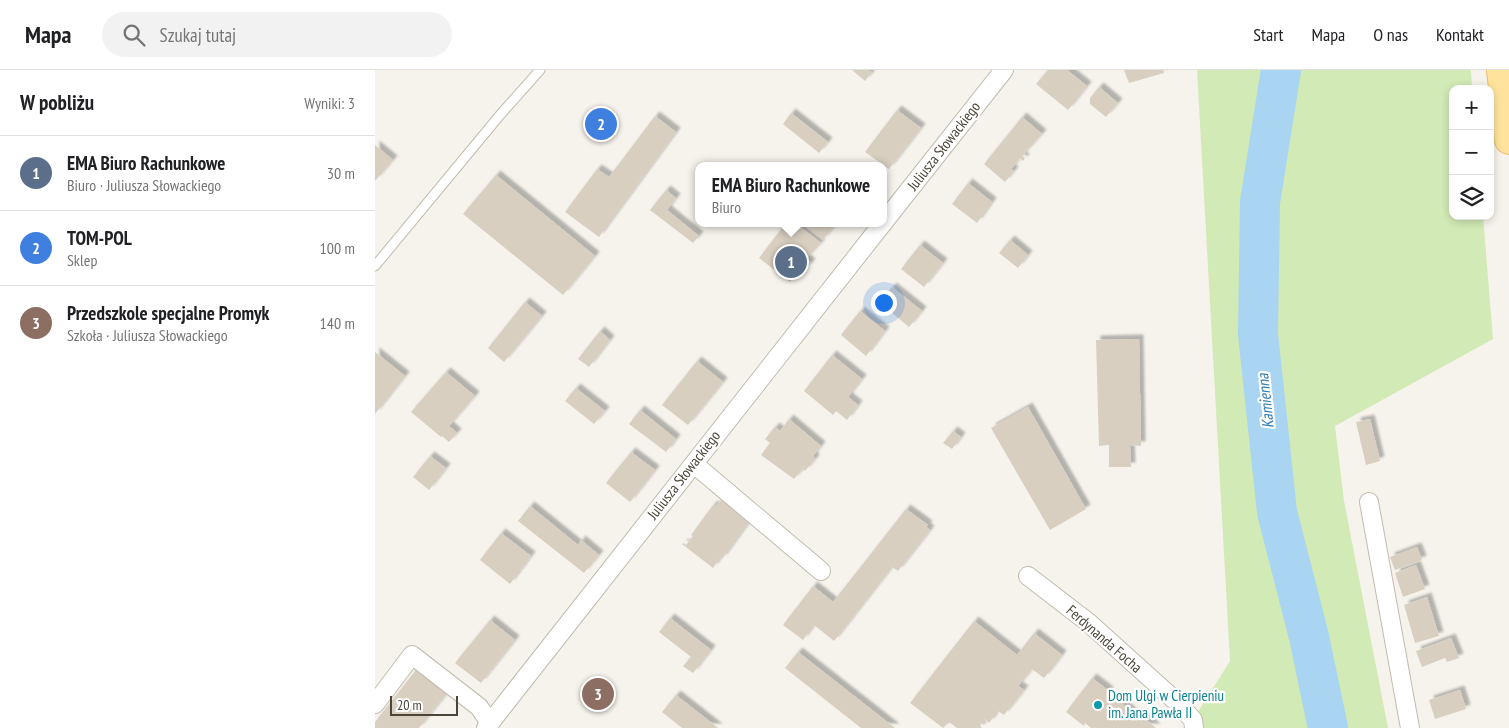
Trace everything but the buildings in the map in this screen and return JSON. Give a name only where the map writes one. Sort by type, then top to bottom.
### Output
[{"type":"main road","points":[[1501,70],[1509,140]]},
{"type":"street","name":"Juliusza Słowackiego","points":[[887,218],[1004,70]]},
{"type":"street","name":"Juliusza Słowackiego","points":[[488,725],[880,227]]},
{"type":"street","points":[[694,464],[821,571]]},
{"type":"street","points":[[1369,502],[1410,728]]},
{"type":"street","name":"Ferdynanda Focha","points":[[1028,576],[1089,623],[1179,704],[1193,720],[1194,728]]},
{"type":"street","points":[[375,704],[412,655],[479,707],[488,725]]},
{"type":"lane","points":[[375,266],[499,115],[540,70]]},
{"type":"green space","points":[[1197,70],[1471,70],[1472,85],[1449,85],[1449,220],[1483,220],[1493,339],[1335,426],[1344,501],[1388,728],[1194,728],[1193,720],[1230,661]]},
{"type":"waterway","name":"Kamienna","points":[[1281,70],[1260,202],[1258,334],[1277,512],[1309,637],[1328,728]]},
{"type":"place","name":"TOM-POL","points":[[601,124]]},
{"type":"place","name":"EMA Biuro Rachunkowe","points":[[791,262]]},
{"type":"place","name":"Przedszkole specjalne Promyk","points":[[598,694]]},
{"type":"place","name":"Dom Ulgi w Cierpieniu im. Jana Pawła II","points":[[1098,705]]}]
